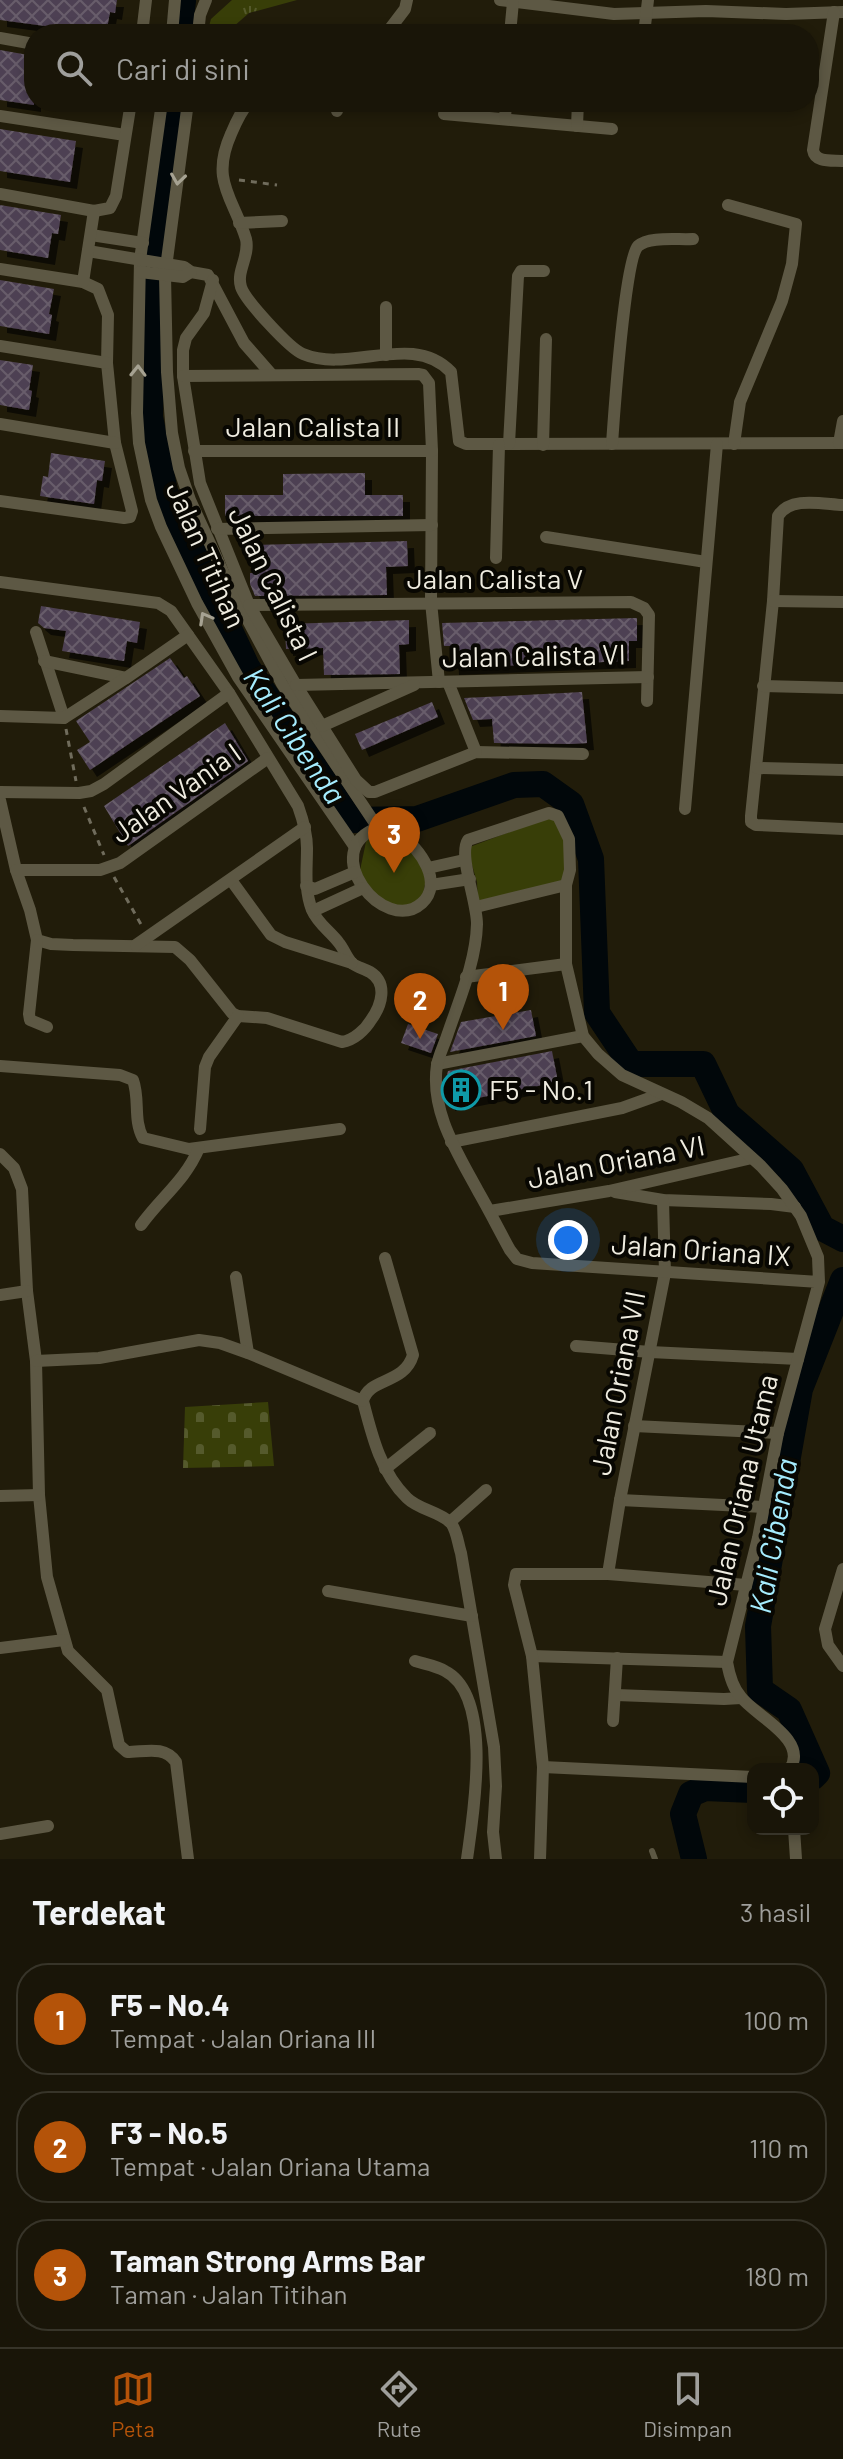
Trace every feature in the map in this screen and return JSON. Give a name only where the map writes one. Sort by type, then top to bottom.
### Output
[{"type":"street","points":[[143,24],[146,0]]},
{"type":"street","points":[[173,24],[175,0]]},
{"type":"street","points":[[199,24],[206,0]]},
{"type":"street","points":[[394,24],[405,9],[407,0]]},
{"type":"street","points":[[404,24],[416,0]]},
{"type":"street","points":[[508,24],[504,1],[614,14],[647,6],[786,14],[838,12],[813,155],[818,159],[843,161]]},
{"type":"street","points":[[0,38],[24,42]]},
{"type":"street","points":[[0,194],[94,211],[110,208],[114,203],[129,112]]},
{"type":"street","name":"Jalan Titihan","points":[[161,112],[142,267],[137,413],[147,486],[161,527],[197,603],[238,677],[355,847]]},
{"type":"street","name":"Jalan Titihan","points":[[187,112],[164,270],[167,372],[172,433],[179,468],[190,500],[230,587],[282,684],[378,828]]},
{"type":"street","points":[[242,112],[224,151],[222,165],[227,195],[246,241],[241,288],[278,334],[304,355],[324,358],[417,354],[444,364],[451,372],[459,441],[504,445],[841,443],[843,421]]},
{"type":"street","points":[[505,112],[505,119]]},
{"type":"street","points":[[577,126],[578,112]]},
{"type":"street","points":[[444,114],[612,129]]},
{"type":"street","points":[[0,116],[125,135]]},
{"type":"street","points":[[728,205],[796,224],[792,264],[782,301],[740,402],[734,444]]},
{"type":"street","points":[[83,282],[94,211]]},
{"type":"street","points":[[239,223],[282,221]]},
{"type":"street","points":[[91,235],[143,243]]},
{"type":"street","points":[[612,444],[633,252],[647,241],[693,239]]},
{"type":"street","points":[[88,251],[142,267],[164,270],[184,267],[191,272],[206,274],[213,280],[244,343],[272,375]]},
{"type":"street","points":[[0,269],[83,282],[98,289],[108,315],[107,363],[115,443],[132,506],[130,517],[124,518],[0,501]]},
{"type":"street","points":[[496,558],[518,276],[521,271],[544,271]]},
{"type":"street","name":"Jalan Calista I","points":[[213,280],[204,313],[184,343],[183,376],[200,483],[249,605],[356,780],[369,792],[384,789],[476,752]]},
{"type":"street","points":[[386,307],[386,355]]},
{"type":"street","points":[[543,445],[546,339]]},
{"type":"street","points":[[0,346],[107,363]]},
{"type":"street","name":"Jalan Calista II","points":[[272,375],[418,374],[427,378],[432,451],[431,602],[444,682],[476,752]]},
{"type":"street","points":[[183,376],[272,375]]},
{"type":"street","points":[[0,424],[115,443]]},
{"type":"street","points":[[685,809],[717,444]]},
{"type":"street","name":"Jalan Calista II","points":[[194,451],[432,451]]},
{"type":"street","points":[[843,505],[791,503],[778,516],[773,601],[751,816],[751,822],[756,825],[843,829]]},
{"type":"street","points":[[217,529],[432,525]]},
{"type":"street","points":[[546,537],[706,562]]},
{"type":"street","points":[[0,582],[152,602],[162,604],[171,611],[229,693],[298,806],[305,827],[306,886],[313,911],[352,963]]},
{"type":"street","points":[[773,601],[843,602]]},
{"type":"street","name":"Jalan Calista V","points":[[249,605],[631,602],[644,608],[650,622],[647,701]]},
{"type":"street","points":[[36,632],[64,718]]},
{"type":"street","points":[[0,716],[64,718],[188,635]]},
{"type":"street","points":[[44,661],[126,678]]},
{"type":"street","name":"Jalan Calista VI","points":[[296,685],[648,677]]},
{"type":"street","name":"Jalan Calista VI","points":[[322,726],[421,682]]},
{"type":"street","points":[[763,686],[843,688]]},
{"type":"street","points":[[0,792],[91,791],[229,693]]},
{"type":"street","points":[[476,752],[583,754]]},
{"type":"street","name":"Jalan Vania I","points":[[16,870],[110,868],[268,758]]},
{"type":"street","points":[[757,768],[843,770]]},
{"type":"street","points":[[0,800],[16,870],[37,940],[30,1020],[47,1027]]},
{"type":"street","points":[[437,1064],[583,1036],[566,964],[569,839],[555,813],[468,840],[464,847],[477,926],[466,977],[437,1064],[436,1089],[441,1117],[451,1142],[490,1211]]},
{"type":"street","points":[[136,945],[305,827]]},
{"type":"street","points":[[378,828],[403,837],[414,846],[428,868],[431,885],[427,898],[421,905],[405,911],[383,906],[363,888],[355,872],[355,847],[363,834],[378,828]]},
{"type":"street","points":[[428,868],[464,860]]},
{"type":"street","points":[[306,886],[315,889],[355,872]]},
{"type":"street","points":[[431,885],[470,879]]},
{"type":"street","points":[[160,929],[190,960],[225,1006],[238,1016],[267,1018],[349,1041],[369,1024],[377,1011],[382,992],[380,981],[372,973],[352,963],[271,935],[231,880]]},
{"type":"street","points":[[476,907],[566,885]]},
{"type":"street","points":[[313,911],[363,888]]},
{"type":"street","points":[[37,940],[73,945],[175,947]]},
{"type":"street","points":[[466,977],[566,964]]},
{"type":"street","points":[[200,1129],[205,1067],[238,1016]]},
{"type":"street","name":"Jalan Oriana Utama","points":[[583,1036],[622,1075],[708,1118],[752,1158],[795,1207],[816,1249],[819,1282],[778,1433],[764,1507],[727,1662]]},
{"type":"street","points":[[0,1066],[120,1075],[133,1080],[138,1129],[143,1138],[189,1149],[340,1129]]},
{"type":"street","points":[[451,1142],[622,1108],[661,1094]]},
{"type":"street","points":[[141,1225],[190,1169],[199,1148]]},
{"type":"street","points":[[0,1154],[14,1168],[22,1189],[27,1291],[36,1361],[39,1495],[47,1577],[64,1640],[74,1659],[107,1690],[119,1745],[123,1750],[160,1750],[176,1762],[188,1859]]},
{"type":"street","name":"Jalan Oriana VI","points":[[490,1211],[609,1191],[752,1158]]},
{"type":"street","points":[[609,1191],[663,1200],[795,1207]]},
{"type":"street","name":"Jalan Oriana VII","points":[[608,1574],[665,1273],[663,1200]]},
{"type":"street","name":"Jalan Oriana IX","points":[[490,1211],[517,1259],[532,1263],[819,1282]]},
{"type":"street","points":[[385,1258],[413,1355],[403,1373],[371,1389],[364,1395],[363,1401],[385,1469],[407,1498],[452,1526],[461,1553],[494,1747],[496,1786],[493,1832],[496,1859]]},
{"type":"street","points":[[236,1277],[248,1353]]},
{"type":"street","points":[[0,1295],[27,1291]]},
{"type":"street","points":[[36,1361],[99,1358],[199,1340],[220,1343],[248,1353],[363,1401]]},
{"type":"street","points":[[576,1346],[798,1359]]},
{"type":"street","points":[[634,1426],[778,1433]]},
{"type":"street","points":[[385,1469],[430,1433]]},
{"type":"street","points":[[452,1526],[486,1490]]},
{"type":"street","points":[[0,1496],[39,1495]]},
{"type":"street","points":[[620,1500],[764,1507]]},
{"type":"street","points":[[843,1569],[840,1590],[825,1629],[826,1639],[843,1666]]},
{"type":"street","points":[[540,1859],[543,1767],[532,1656],[514,1585],[516,1574],[608,1574],[746,1585]]},
{"type":"street","points":[[328,1591],[472,1616]]},
{"type":"street","points":[[0,1648],[64,1640]]},
{"type":"street","points":[[532,1656],[727,1662],[730,1679],[741,1698],[780,1730],[789,1742],[793,1763]]},
{"type":"street","points":[[613,1721],[617,1658]]},
{"type":"street","points":[[415,1661],[445,1670],[470,1703],[477,1757],[477,1786],[467,1859]]},
{"type":"street","points":[[616,1695],[741,1698]]},
{"type":"street","points":[[543,1767],[747,1777]]},
{"type":"street","points":[[0,1834],[48,1826]]},
{"type":"street","points":[[794,1835],[796,1859]]},
{"type":"path","points":[[223,178],[277,185]]},
{"type":"path","points":[[64,718],[79,793],[110,868],[148,937]]},
{"type":"green space","points":[[232,0],[297,0],[249,13],[236,24],[210,24],[211,19]]},
{"type":"green space","points":[[554,815],[566,840],[564,884],[478,904],[477,882],[467,848]]},
{"type":"green space","points":[[392,831],[428,868],[421,905],[396,910],[358,880],[368,832]]},
{"type":"green space","points":[[268,1402],[274,1466],[183,1468],[185,1407]]},
{"type":"building","points":[[0,0],[117,0],[115,13],[110,12],[108,24],[30,24],[0,20]]},
{"type":"building","points":[[0,50],[24,54],[24,104],[0,100]]},
{"type":"building","points":[[0,129],[76,141],[70,182],[0,171]]},
{"type":"building","points":[[0,205],[61,215],[58,234],[52,233],[48,258],[0,250]]},
{"type":"building","points":[[0,280],[54,289],[49,334],[0,326]]},
{"type":"building","points":[[0,360],[33,365],[29,410],[0,405]]},
{"type":"building","points":[[51,453],[105,461],[102,481],[97,480],[94,504],[40,496],[43,476],[48,477]]},
{"type":"building","points":[[365,473],[365,495],[403,495],[403,516],[225,516],[225,495],[283,495],[283,474]]},
{"type":"building","points":[[407,541],[408,566],[386,567],[387,595],[255,596],[250,584],[250,573],[254,573],[253,545]]},
{"type":"building","points":[[41,606],[140,622],[137,643],[127,641],[124,661],[62,651],[66,631],[44,628],[38,623]]},
{"type":"building","points":[[637,618],[637,641],[629,641],[629,661],[452,668],[451,646],[444,646],[442,623]]},
{"type":"building","points":[[409,620],[409,644],[399,645],[400,674],[324,675],[323,648],[286,649],[285,624]]},
{"type":"building","points":[[170,658],[200,696],[90,770],[77,750],[90,742],[76,721]]},
{"type":"building","points":[[582,692],[587,743],[571,744],[494,743],[492,719],[473,720],[464,698]]},
{"type":"building","points":[[432,702],[438,717],[362,750],[355,734]]},
{"type":"building","points":[[225,723],[248,761],[128,846],[104,806]]},
{"type":"building","points":[[531,1010],[536,1036],[450,1052],[461,1022]]},
{"type":"building","points":[[408,1024],[438,1034],[431,1053],[401,1043]]},
{"type":"building","points":[[552,1051],[558,1082],[448,1104],[445,1082],[448,1071]]},
{"type":"waterway","name":"Kali Cibenda","points":[[180,24],[183,1]]},
{"type":"waterway","name":"Kali Cibenda","points":[[171,112],[155,248],[150,417],[165,492],[247,667],[350,820],[417,819],[514,785],[543,784],[571,804],[591,859],[597,1013],[631,1064],[703,1064],[727,1114],[791,1170],[822,1228],[843,1239]]},
{"type":"waterway","name":"Kali Cibenda","points":[[813,1763],[789,1710],[760,1690],[758,1626],[800,1389],[843,1280]]},
{"type":"waterway","name":"Kali Cibenda","points":[[694,1859],[683,1814],[691,1794],[705,1788],[747,1790]]},
{"type":"place","name":"Taman Strong Arms Bar","points":[[394,873]]},
{"type":"place","name":"F5 - No.4","points":[[503,1030]]},
{"type":"place","name":"F3 - No.5","points":[[420,1039]]},
{"type":"place","name":"F5 - No.1","points":[[461,1090]]}]
